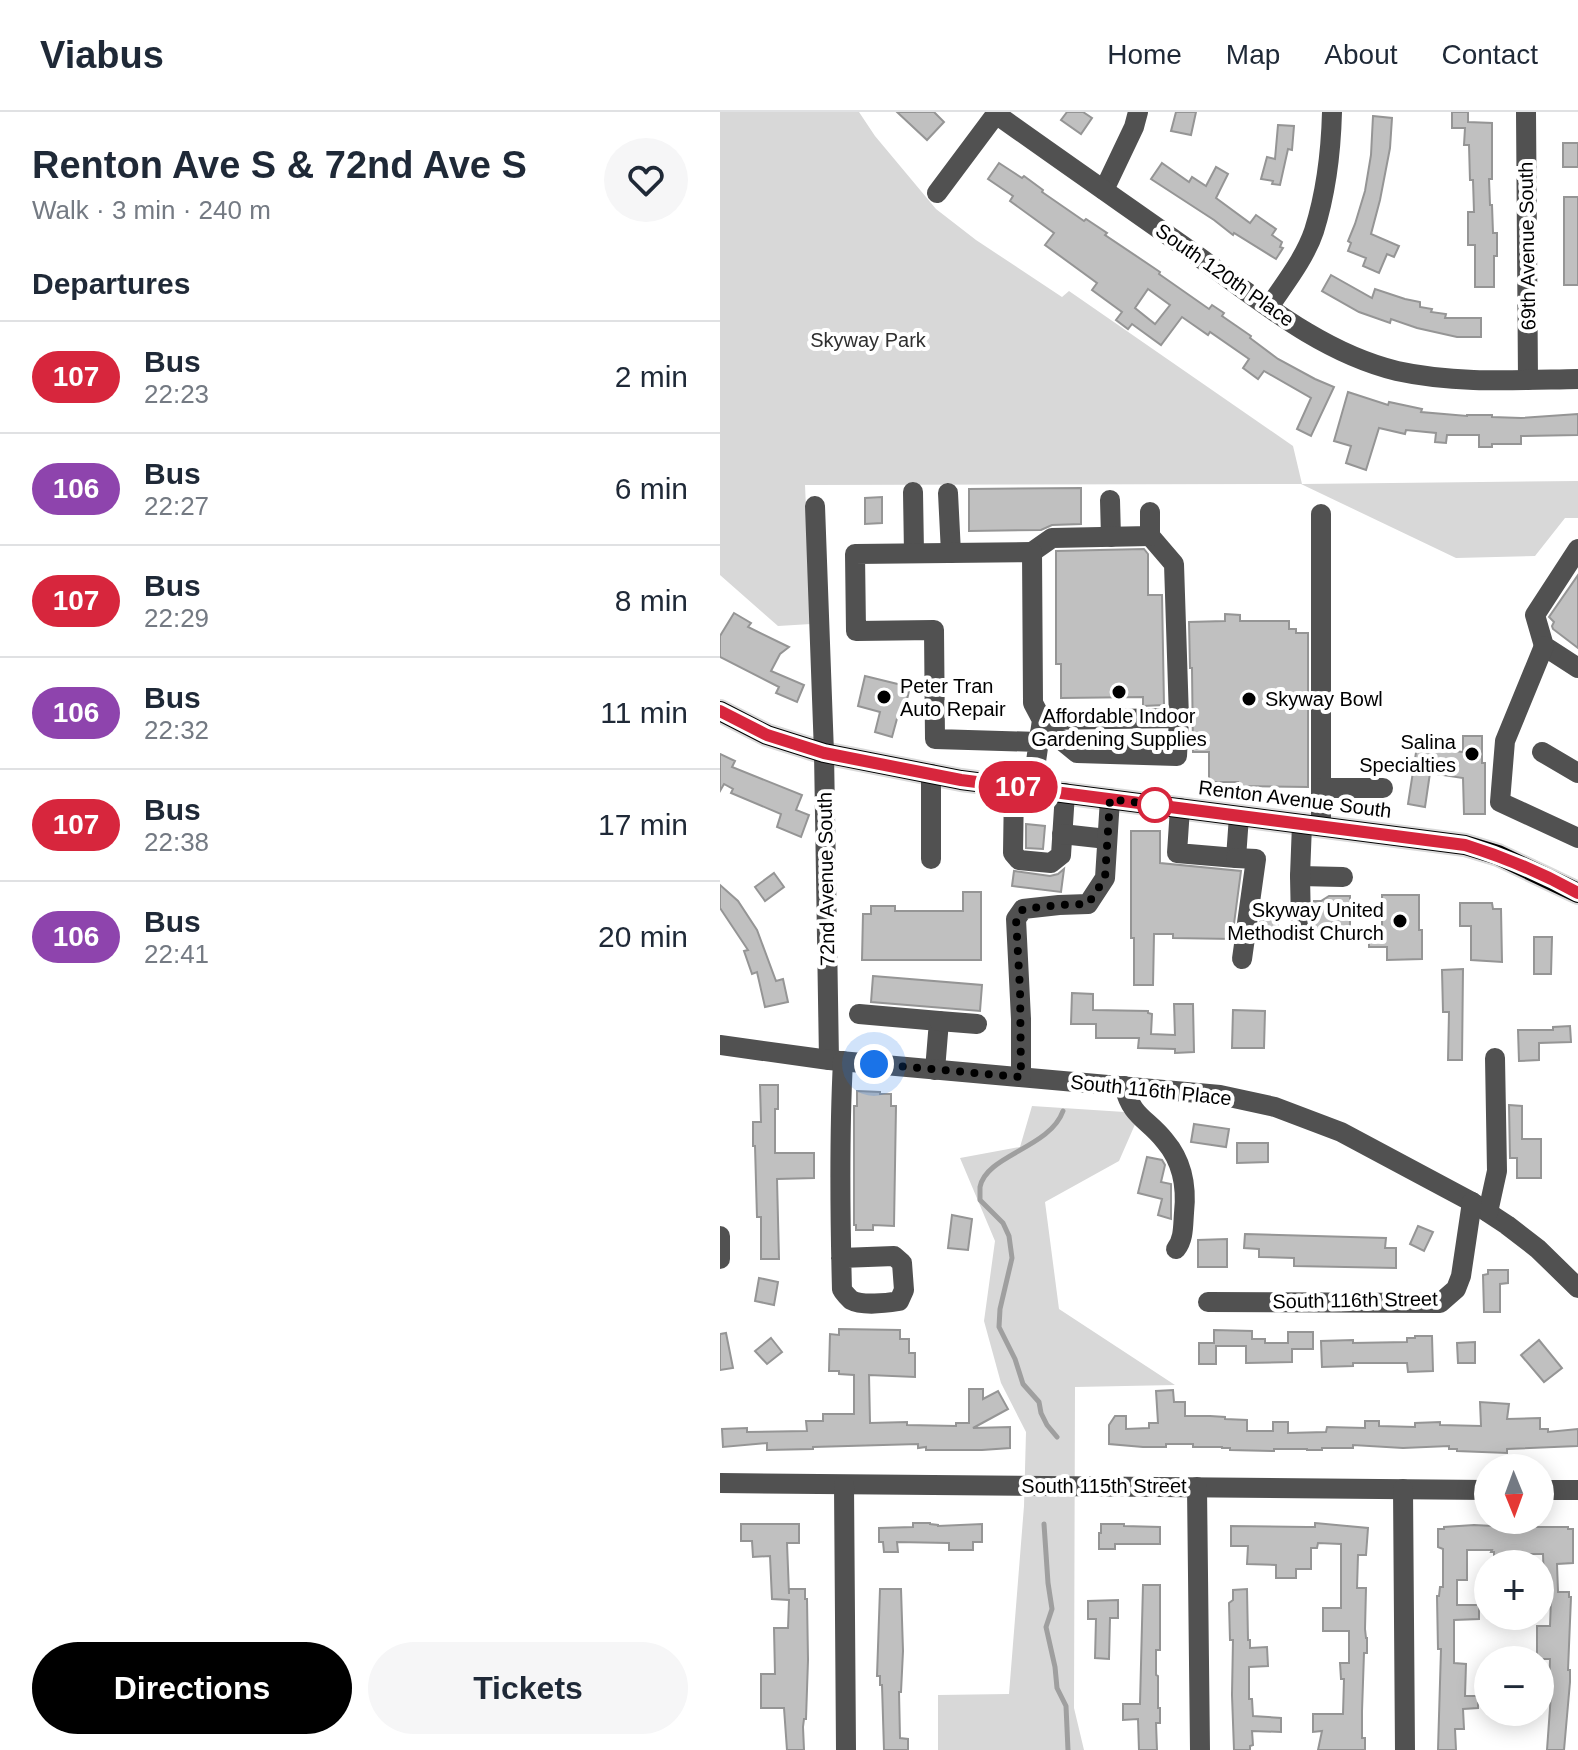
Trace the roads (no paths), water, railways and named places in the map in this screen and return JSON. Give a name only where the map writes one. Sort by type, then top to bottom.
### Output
[{"type":"main road","name":"Renton Avenue South","points":[[720,711],[767,735],[824,753],[931,774],[1465,845],[1498,855],[1577,890]]},
{"type":"street","points":[[1104,190],[1138,112]]},
{"type":"street","points":[[1269,307],[1297,265],[1313,233],[1325,185],[1332,112]]},
{"type":"street","name":"69th Avenue South","points":[[1526,112],[1528,380]]},
{"type":"street","name":"South 120th Place","points":[[937,193],[995,113],[1321,341],[1395,370],[1454,379],[1578,379]]},
{"type":"street","points":[[913,492],[914,553]]},
{"type":"street","points":[[948,493],[951,553]]},
{"type":"street","points":[[1110,500],[1111,537]]},
{"type":"street","name":"72nd Avenue South","points":[[815,506],[840,1111],[841,1258]]},
{"type":"street","points":[[1041,732],[1055,735],[1077,753],[1177,756],[1179,718],[1174,564],[1150,536],[1150,512]]},
{"type":"street","points":[[1301,924],[1300,876],[1321,788],[1321,514]]},
{"type":"street","points":[[1150,536],[1052,538],[1032,552],[855,554],[856,631],[934,630],[935,739],[1179,718]]},
{"type":"street","points":[[1578,549],[1535,615],[1544,646],[1505,741],[1500,802],[1578,838]]},
{"type":"street","points":[[1032,552],[1033,703],[1041,732],[1023,788],[1013,853],[1019,860],[1051,863],[1061,855],[1065,793]]},
{"type":"street","points":[[1544,646],[1578,668]]},
{"type":"street","points":[[1542,752],[1578,773]]},
{"type":"street","points":[[931,774],[931,859]]},
{"type":"street","points":[[1321,788],[1383,788]]},
{"type":"street","points":[[1021,1077],[1016,919],[1023,909],[1088,904],[1105,878],[1110,799]]},
{"type":"street","points":[[1180,808],[1177,853],[1256,859],[1242,959]]},
{"type":"street","points":[[1236,858],[1239,816]]},
{"type":"street","points":[[1062,834],[1107,839]]},
{"type":"street","points":[[1300,876],[1343,877]]},
{"type":"street","points":[[859,1014],[977,1024]]},
{"type":"street","points":[[935,1070],[939,1021]]},
{"type":"street","name":"South 116th Place","points":[[720,1045],[836,1061],[1220,1095],[1275,1107],[1341,1132],[1480,1207],[1538,1249],[1578,1288]]},
{"type":"street","points":[[1480,1207],[1497,1171],[1495,1058]]},
{"type":"street","points":[[1124,1086],[1128,1103],[1164,1139],[1177,1157],[1184,1178],[1181,1242],[1176,1249]]},
{"type":"street","name":"South 116th Street","points":[[1208,1302],[1440,1303],[1456,1289],[1480,1207]]},
{"type":"street","points":[[720,1236],[720,1259]]},
{"type":"street","name":"South 115th Street","points":[[720,1483],[1474,1490]]},
{"type":"street","points":[[844,1485],[846,1750]]},
{"type":"street","points":[[1197,1487],[1200,1750]]},
{"type":"street","points":[[1403,1489],[1405,1750]]},
{"type":"street","points":[[1554,1490],[1578,1490]]},
{"type":"waterway","points":[[1057,1437],[1047,1425],[1039,1402],[1023,1384],[999,1327],[1012,1258],[1009,1236],[1003,1223],[980,1200],[980,1187],[994,1167],[1045,1134],[1056,1124],[1063,1111]]},
{"type":"waterway","points":[[1044,1524],[1052,1609],[1046,1627],[1057,1688],[1066,1706],[1068,1750]]},
{"type":"place","name":"Affordable Indoor Gardening Supplies","points":[[1119,692]]},
{"type":"place","name":"Peter Tran Auto Repair","points":[[884,697]]},
{"type":"place","name":"Skyway Bowl","points":[[1249,699]]},
{"type":"place","name":"Salina Specialties","points":[[1472,754]]},
{"type":"place","name":"Skyway United Methodist Church","points":[[1400,921]]},
{"type":"park label","name":"Skyway Park","points":[[868,340]]}]
